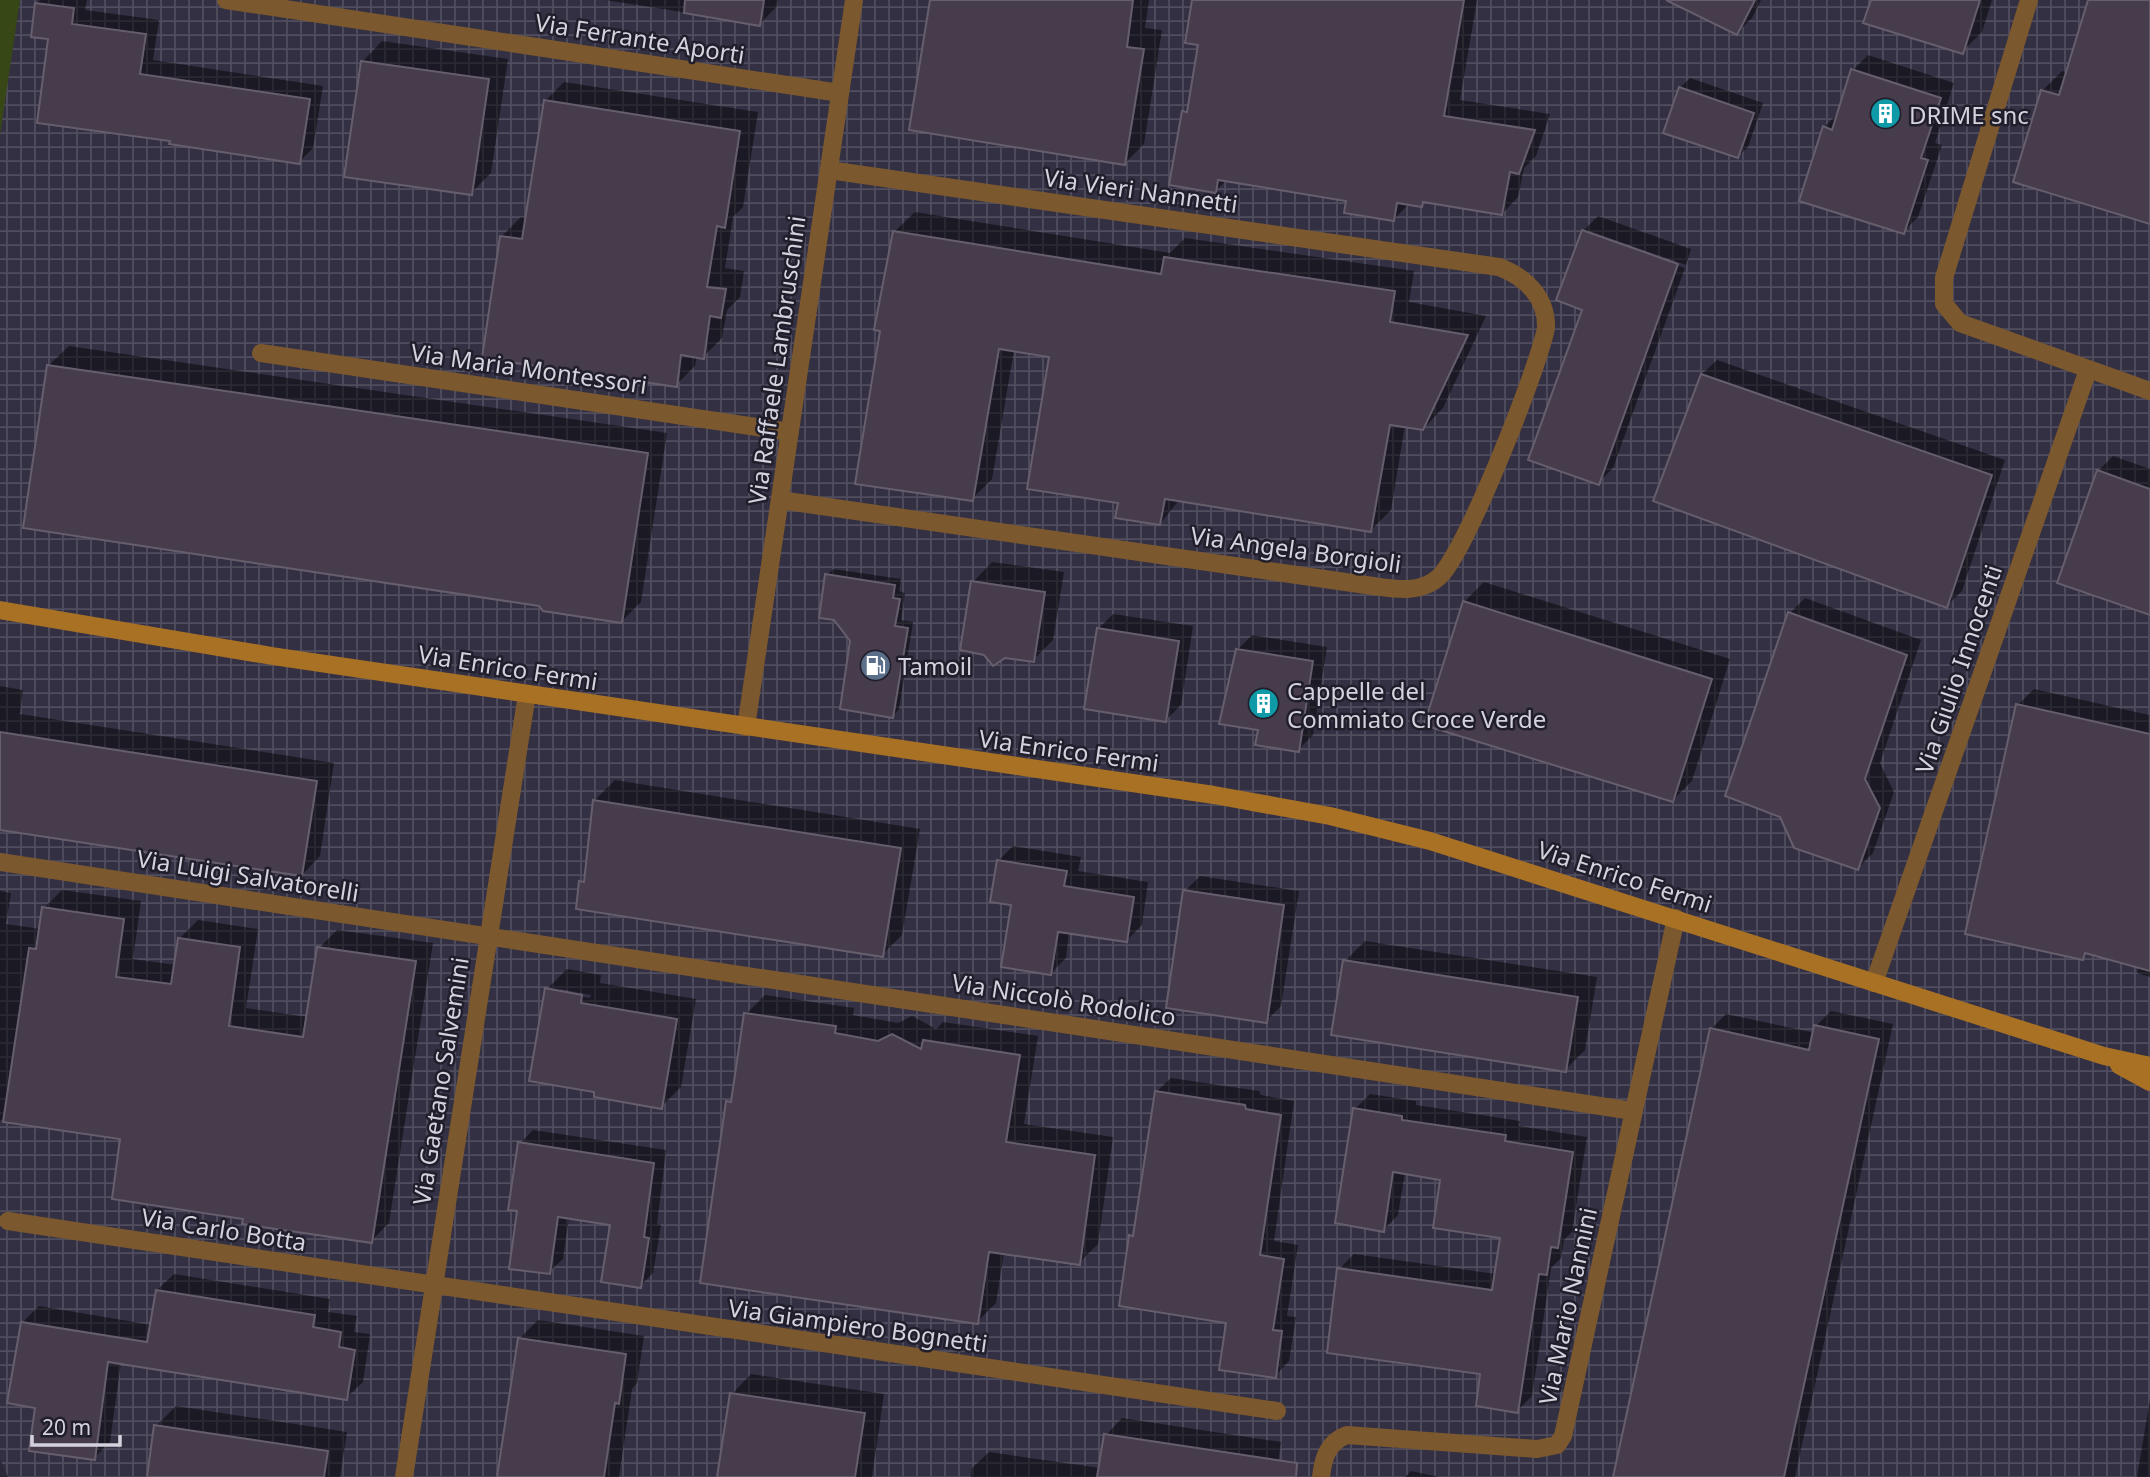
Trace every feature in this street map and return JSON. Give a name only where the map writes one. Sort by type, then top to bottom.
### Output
[{"type":"street","name":"Via Ferrante Aporti","points":[[226,0],[840,93]]},
{"type":"street","name":"Via Raffaele Lambruschini","points":[[746,727],[854,0]]},
{"type":"street","points":[[2029,0],[1941,292],[1944,304],[1960,323],[2150,391]]},
{"type":"street","name":"Via Vieri Nannetti","points":[[829,170],[1446,258]]},
{"type":"street","name":"Via Angela Borgioli","points":[[780,500],[1373,586],[1407,589],[1427,585],[1448,567],[1465,536],[1546,328],[1547,315],[1542,303],[1521,278],[1499,267],[1446,258]]},
{"type":"street","name":"Via Maria Montessori","points":[[261,353],[790,432]]},
{"type":"street","name":"Via Giulio Innocenti","points":[[1874,983],[2088,370]]},
{"type":"street","name":"Via Enrico Fermi","points":[[0,610],[527,694],[1318,813],[1430,841],[2104,1056]]},
{"type":"street","name":"Via Gaetano Salvemini","points":[[404,1477],[527,694]]},
{"type":"street","name":"Via Luigi Salvatorelli","points":[[0,862],[488,935]]},
{"type":"street","name":"Via Mario Nannini","points":[[1321,1477],[1326,1454],[1332,1444],[1347,1435],[1537,1449],[1557,1445],[1567,1420],[1676,918]]},
{"type":"street","name":"Via Niccolò Rodolico","points":[[488,935],[1633,1111]]},
{"type":"street","points":[[2104,1056],[2150,1066]]},
{"type":"street","points":[[2104,1056],[2150,1082]]},
{"type":"street","name":"Via Carlo Botta","points":[[8,1220],[432,1286]]},
{"type":"street","name":"Via Giampiero Bognetti","points":[[432,1286],[1277,1411]]},
{"type":"shaded area","points":[[0,0],[2150,0],[2150,1477],[8,1477],[0,1459]]},
{"type":"green space","points":[[0,0],[20,0],[0,135]]},
{"type":"building","points":[[685,0],[764,0],[760,26],[684,13]]},
{"type":"building","points":[[930,0],[1133,0],[1127,47],[1144,49],[1125,165],[909,130]]},
{"type":"building","points":[[1192,0],[1464,0],[1444,116],[1535,130],[1519,174],[1510,172],[1502,215],[1423,202],[1422,207],[1397,203],[1394,221],[1344,213],[1346,201],[1218,180],[1216,193],[1169,185],[1182,111],[1187,112],[1198,45],[1185,43]]},
{"type":"building","points":[[1666,0],[1755,0],[1737,35]]},
{"type":"building","points":[[1871,0],[1980,0],[1963,54],[1863,23]]},
{"type":"building","points":[[2088,0],[2150,0],[2150,224],[2013,182],[2041,90],[2059,95]]},
{"type":"building","points":[[35,3],[74,8],[72,24],[146,34],[140,74],[310,99],[300,164],[169,144],[170,141],[37,123],[48,39],[31,37]]},
{"type":"building","points":[[361,61],[489,79],[472,195],[344,177]]},
{"type":"building","points":[[1851,69],[1941,98],[1921,158],[1928,160],[1904,234],[1799,201],[1823,126],[1832,130]]},
{"type":"building","points":[[1679,87],[1754,113],[1738,158],[1663,133]]},
{"type":"building","points":[[544,100],[740,131],[725,228],[717,226],[707,287],[726,289],[721,318],[710,316],[704,359],[681,355],[677,387],[482,358],[500,236],[522,239]]},
{"type":"building","points":[[1582,230],[1678,264],[1599,485],[1528,460],[1582,310],[1556,300]]},
{"type":"building","points":[[893,231],[1161,274],[1164,257],[1395,291],[1390,322],[1468,335],[1423,430],[1390,425],[1371,532],[1165,499],[1160,525],[1115,518],[1118,503],[1027,489],[1049,357],[999,349],[973,501],[855,484],[880,331],[874,330]]},
{"type":"building","points":[[47,365],[648,453],[622,623],[543,611],[539,606],[23,528]]},
{"type":"building","points":[[1701,374],[1992,475],[1947,608],[1653,501]]},
{"type":"building","points":[[2097,470],[2150,489],[2150,615],[2057,583]]},
{"type":"building","points":[[825,574],[895,585],[893,598],[900,599],[895,626],[908,628],[893,718],[840,709],[850,641],[834,620],[819,618]]},
{"type":"building","points":[[971,581],[1045,592],[1034,662],[1005,658],[993,666],[984,655],[960,650]]},
{"type":"building","points":[[1463,601],[1712,679],[1673,802],[1424,725]]},
{"type":"building","points":[[1788,612],[1907,655],[1865,779],[1880,808],[1858,870],[1794,848],[1780,817],[1725,796]]},
{"type":"building","points":[[1097,628],[1179,641],[1166,722],[1084,709]]},
{"type":"building","name":"Cappelle del Commiato Croce Verde","points":[[1236,649],[1313,661],[1299,752],[1255,745],[1258,730],[1219,724]]},
{"type":"building","points":[[2016,704],[2150,734],[2150,971],[2085,953],[2083,960],[1965,934]]},
{"type":"building","points":[[0,732],[317,781],[302,876],[0,830]]},
{"type":"building","points":[[593,800],[901,848],[883,957],[576,909],[579,881],[584,882]]},
{"type":"building","points":[[997,860],[1067,871],[1064,886],[1134,897],[1127,942],[1058,932],[1051,975],[1001,967],[1011,905],[990,902]]},
{"type":"building","points":[[1183,890],[1284,905],[1267,1023],[1166,1008]]},
{"type":"building","points":[[42,907],[124,919],[116,977],[171,984],[178,938],[240,947],[229,1026],[303,1037],[317,947],[416,961],[372,1243],[242,1224],[243,1219],[112,1199],[120,1139],[3,1122],[29,948],[36,949]]},
{"type":"building","points":[[1343,960],[1578,997],[1566,1072],[1331,1035]]},
{"type":"building","points":[[545,988],[582,995],[581,1003],[677,1019],[662,1109],[594,1097],[594,1092],[529,1081]]},
{"type":"building","points":[[744,1013],[836,1026],[835,1033],[878,1041],[892,1034],[921,1049],[923,1040],[1020,1055],[1006,1142],[1095,1155],[1080,1265],[989,1252],[978,1324],[700,1283],[726,1101],[731,1102]]},
{"type":"building","points":[[1814,1025],[1879,1039],[1784,1477],[1613,1477],[1710,1028],[1809,1050]]},
{"type":"building","points":[[1155,1091],[1245,1105],[1246,1109],[1281,1115],[1260,1255],[1284,1259],[1273,1330],[1282,1331],[1276,1378],[1219,1370],[1226,1323],[1119,1306],[1129,1235],[1133,1236]]},
{"type":"building","points":[[1353,1108],[1402,1116],[1402,1120],[1506,1135],[1505,1141],[1573,1152],[1558,1248],[1551,1247],[1547,1275],[1539,1274],[1518,1413],[1476,1406],[1480,1374],[1327,1353],[1337,1268],[1492,1290],[1500,1238],[1433,1228],[1440,1180],[1393,1172],[1384,1232],[1335,1223]]},
{"type":"building","points":[[518,1142],[654,1163],[644,1237],[649,1238],[641,1288],[601,1282],[610,1225],[558,1217],[550,1274],[509,1269],[517,1211],[508,1210]]},
{"type":"building","points":[[156,1290],[315,1315],[313,1327],[341,1332],[339,1347],[355,1350],[347,1400],[108,1362],[95,1460],[29,1451],[35,1408],[7,1403],[21,1322],[147,1342]]},
{"type":"building","points":[[518,1338],[626,1354],[619,1404],[615,1403],[604,1477],[497,1477]]},
{"type":"building","points":[[730,1393],[865,1413],[855,1477],[717,1477]]},
{"type":"building","points":[[154,1425],[328,1451],[324,1477],[147,1477]]},
{"type":"building","points":[[1104,1434],[1297,1463],[1296,1477],[1097,1477]]},
{"type":"place","name":"DRIME snc","points":[[1886,114]]},
{"type":"place","name":"Tamoil","points":[[875,665]]},
{"type":"place","name":"Cappelle del Commiato Croce Verde","points":[[1264,704]]}]
